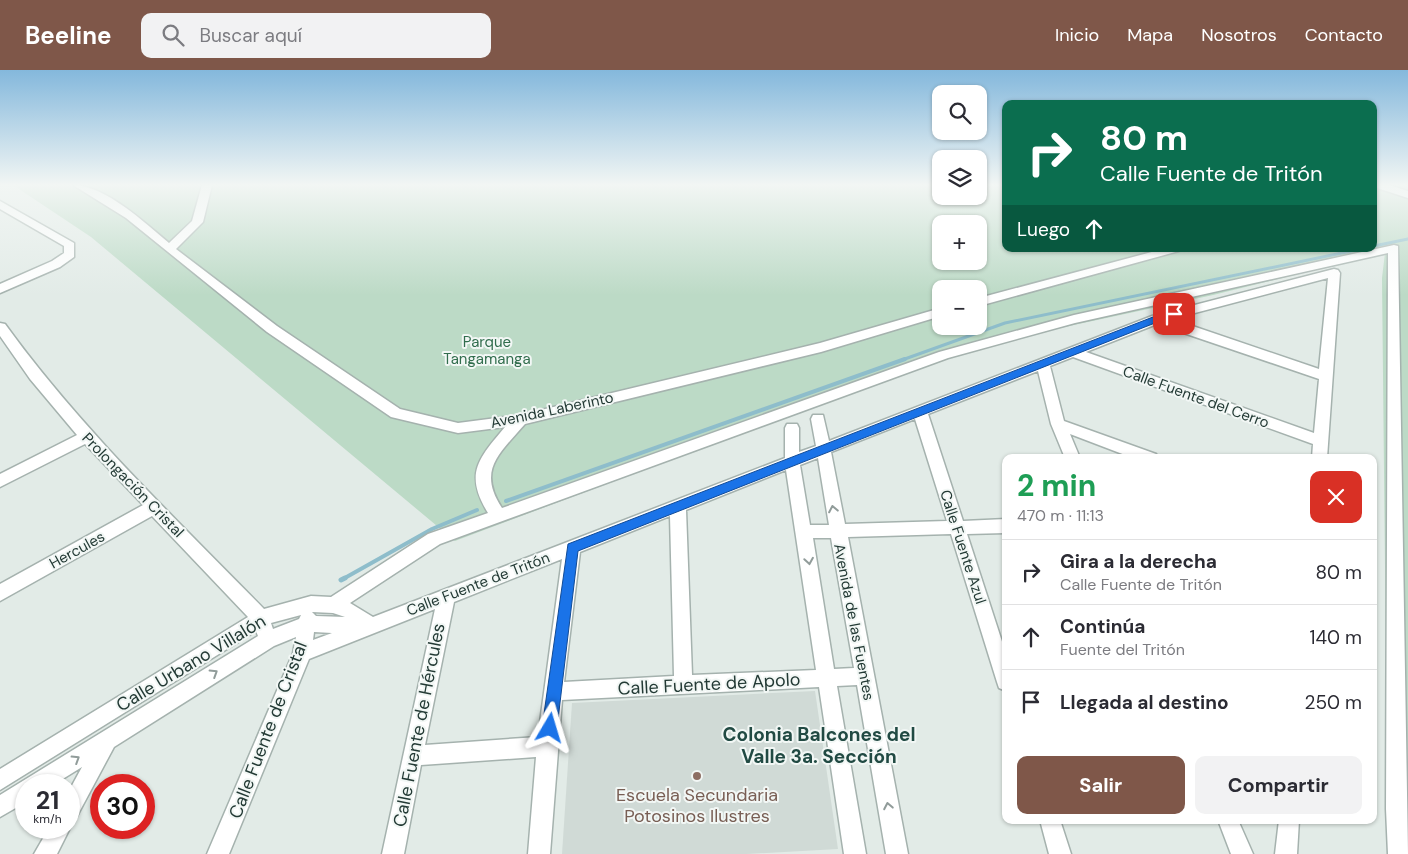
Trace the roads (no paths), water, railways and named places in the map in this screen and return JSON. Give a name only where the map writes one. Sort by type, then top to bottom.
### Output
[{"type":"street","points":[[0,289],[56,264],[70,254],[70,245],[30,222]]},
{"type":"street","name":"Avenida Laberinto","points":[[137,222],[272,329],[396,413],[458,428],[520,420],[821,347],[932,315]]},
{"type":"street","points":[[169,249],[196,222]]},
{"type":"street","points":[[1377,252],[1394,248],[1394,583],[1399,854]]},
{"type":"street","points":[[987,300],[1164,252]]},
{"type":"street","points":[[333,605],[434,539],[935,359],[1011,335],[1074,319],[1376,252]]},
{"type":"street","name":"Calle Fuente de Tritón","points":[[302,653],[1157,319],[1334,273],[1325,376]]},
{"type":"street","points":[[1157,319],[1325,376],[1318,454]]},
{"type":"street","name":"Prolongación Cristal","points":[[0,327],[35,376],[87,437],[261,618],[268,640]]},
{"type":"street","name":"Calle Fuente del Cerro","points":[[1072,352],[1320,441]]},
{"type":"street","points":[[1043,364],[1058,424],[1071,454]]},
{"type":"street","name":"Calle Fuente Azul","points":[[920,412],[1002,669]]},
{"type":"street","name":"Avenida de las Fuentes","points":[[818,419],[822,450],[897,854]]},
{"type":"street","points":[[498,516],[482,483],[484,470],[501,442],[520,420]]},
{"type":"street","points":[[1058,424],[1140,454]]},
{"type":"street","points":[[792,428],[792,461],[856,854]]},
{"type":"street","points":[[0,481],[87,437]]},
{"type":"street","points":[[678,506],[683,685]]},
{"type":"street","name":"Hercules","points":[[0,593],[154,507]]},
{"type":"street","points":[[804,532],[1002,526]]},
{"type":"street","points":[[540,854],[547,746],[572,548]]},
{"type":"street","name":"Calle Fuente de Hércules","points":[[393,854],[446,597]]},
{"type":"street","name":"Calle Urbano Villalón","points":[[0,780],[261,618],[311,604],[333,605],[352,612],[372,626]]},
{"type":"street","name":"Calle Fuente de Cristal","points":[[218,854],[302,653],[311,604]]},
{"type":"street","name":"Calle Urbano Villalón","points":[[52,774],[268,640],[307,624],[372,626]]},
{"type":"street","name":"Calle Fuente de Apolo","points":[[554,691],[864,676]]},
{"type":"street","points":[[80,791],[108,739]]},
{"type":"street","points":[[413,756],[547,746]]},
{"type":"street","points":[[0,807],[15,797]]},
{"type":"street","points":[[1051,824],[1060,854]]},
{"type":"street","points":[[1230,824],[1242,854]]},
{"type":"street","points":[[1286,854],[1289,824]]},
{"type":"street","points":[[46,854],[54,839]]},
{"type":"waterway","points":[[1377,245],[1408,239]]},
{"type":"waterway","points":[[902,360],[1005,323],[1347,252]]},
{"type":"waterway","points":[[506,501],[905,359]]},
{"type":"waterway","points":[[343,579],[432,529],[477,510]]},
{"type":"place","name":"Escuela Secundaria Potosinos Ilustres","points":[[697,776]]},
{"type":"district","name":"Colonia Balcones del Valle 3a. Sección","points":[[819,745]]},
{"type":"park label","name":"Parque Tangamanga","points":[[487,350]]}]
